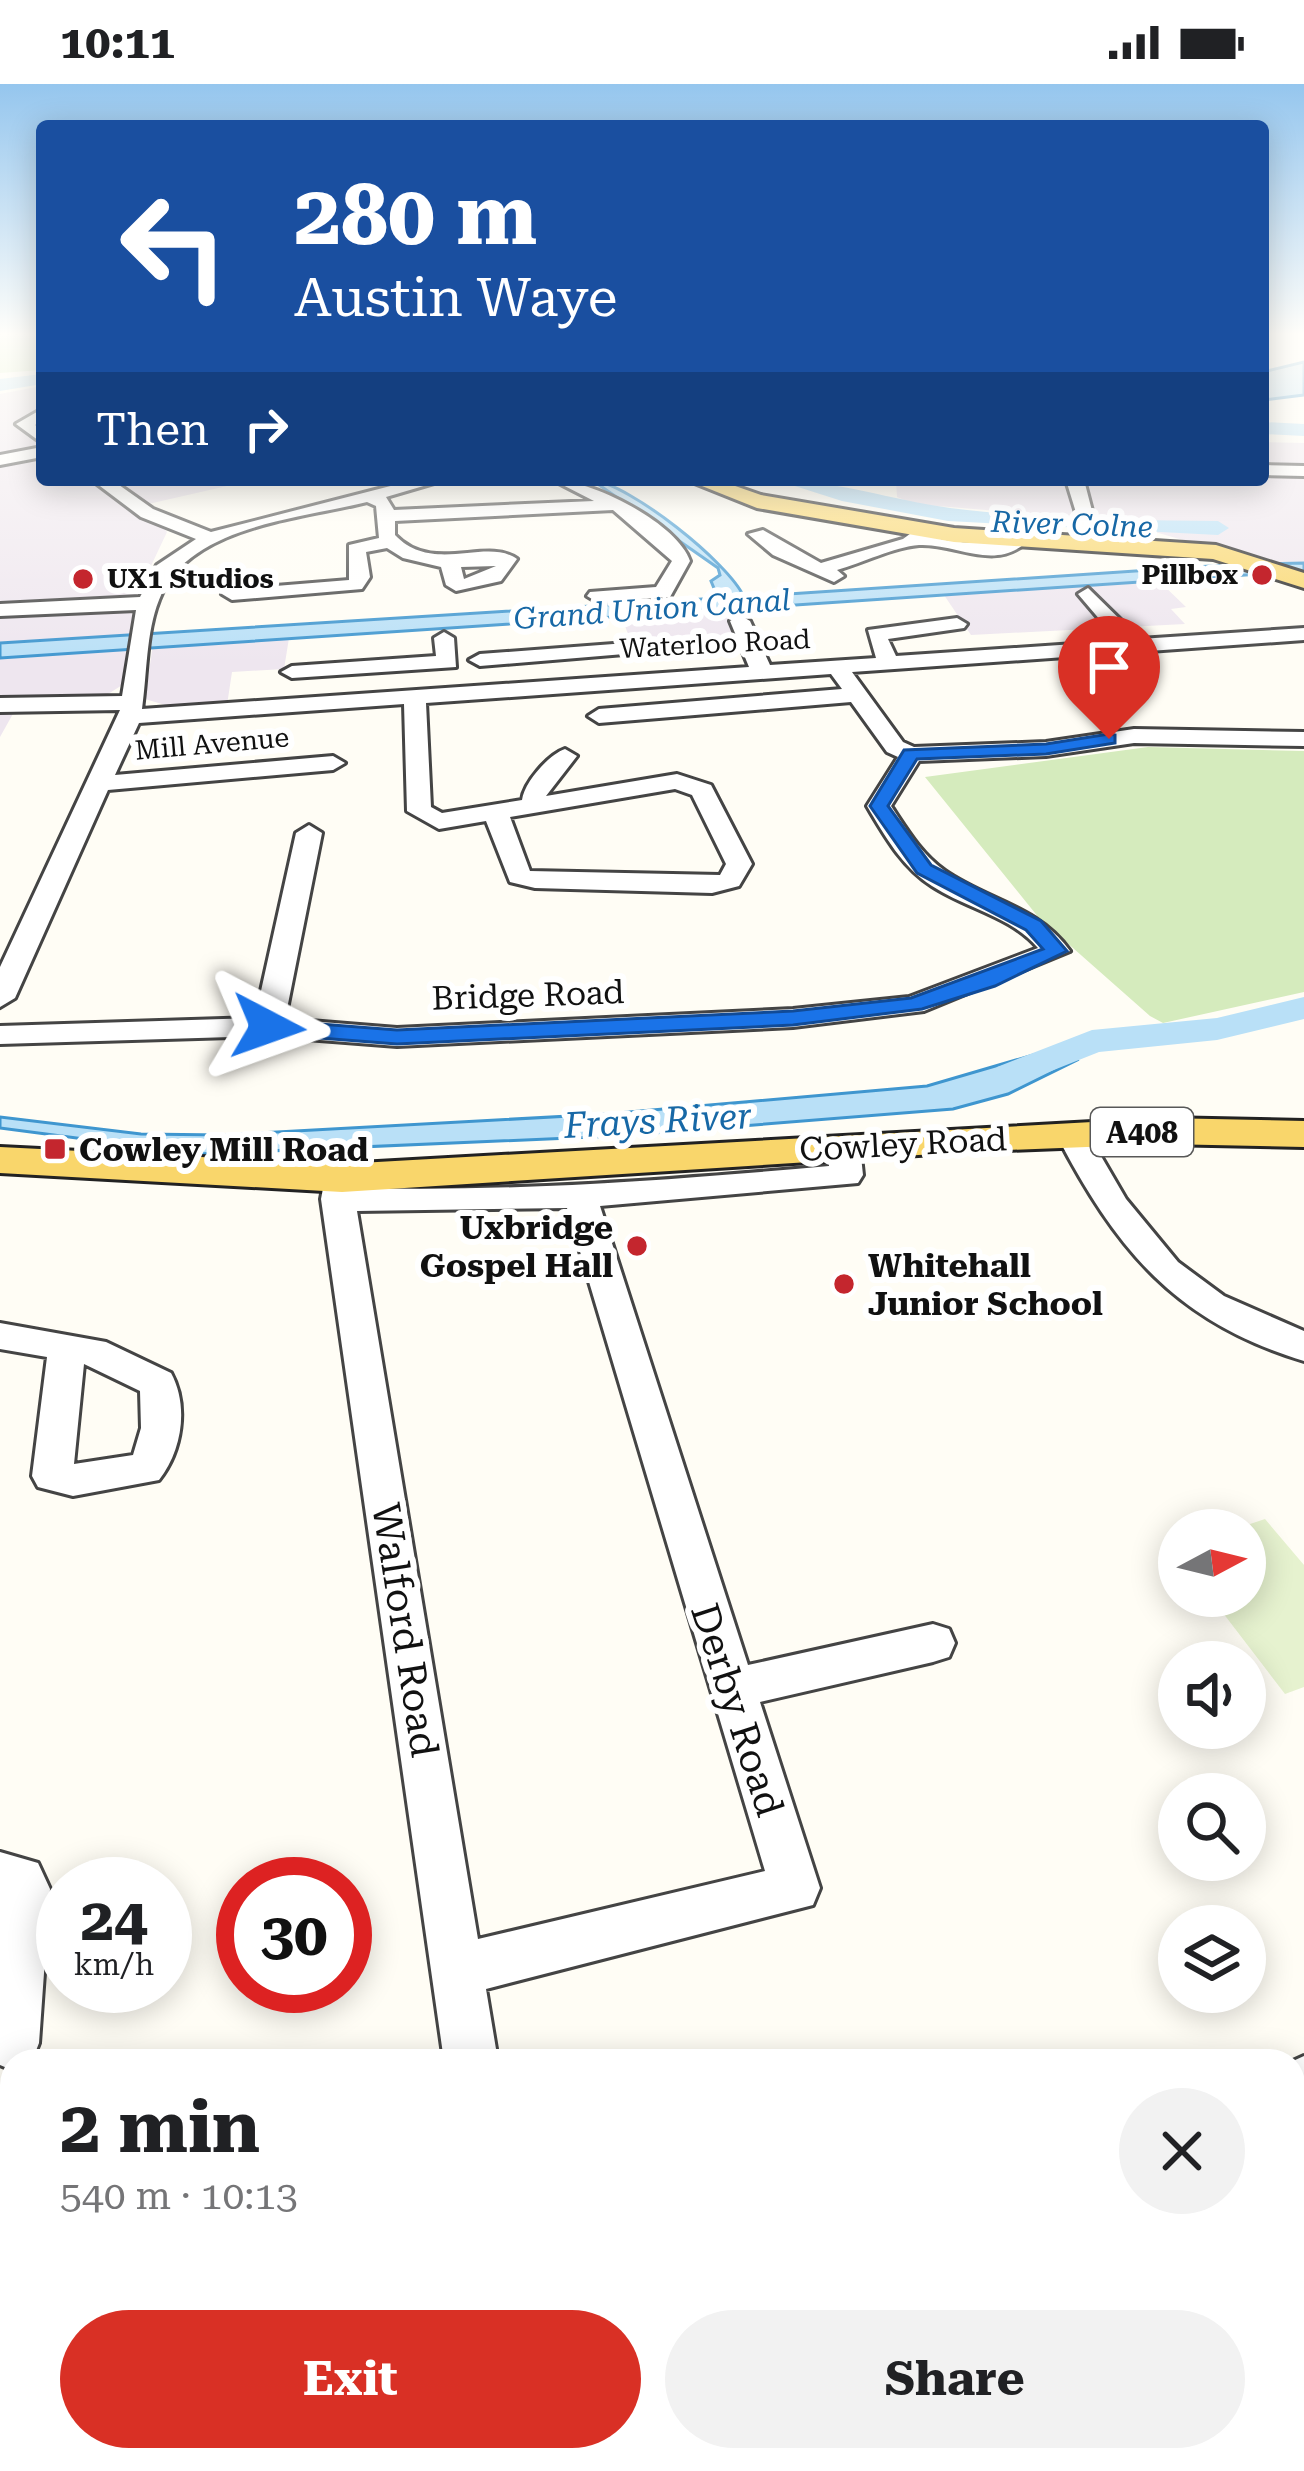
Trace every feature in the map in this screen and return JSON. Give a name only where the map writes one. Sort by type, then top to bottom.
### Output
[{"type":"main road","points":[[715,486],[757,501],[919,535],[1019,541],[1091,533],[1216,553],[1302,580]]},
{"type":"main road","name":"Cowley Road","points":[[0,1160],[340,1189],[844,1147],[1072,1134],[1304,1134]]},
{"type":"street","points":[[0,460],[36,453]]},
{"type":"street","points":[[1269,470],[1304,471]]},
{"type":"street","points":[[109,486],[147,513],[209,538]]},
{"type":"street","points":[[0,998],[129,710],[147,603],[164,569],[209,538],[369,488],[407,486]]},
{"type":"street","points":[[575,486],[618,505],[678,552],[681,561],[663,593],[597,596]]},
{"type":"street","points":[[1077,486],[1091,533]]},
{"type":"street","points":[[369,488],[385,503],[388,542]]},
{"type":"street","points":[[387,516],[618,505]]},
{"type":"street","points":[[757,534],[826,573],[919,535]]},
{"type":"street","points":[[232,594],[355,585],[360,577],[356,549],[388,542],[451,563]]},
{"type":"street","points":[[1088,594],[1135,647]]},
{"type":"street","points":[[0,610],[147,603]]},
{"type":"street","points":[[740,621],[757,661],[878,640]]},
{"type":"street","points":[[889,663],[875,634],[886,629],[957,624]]},
{"type":"street","name":"Waterloo Road","points":[[0,705],[129,710],[365,698],[604,680],[822,652],[889,663],[1304,634]]},
{"type":"street","points":[[292,672],[448,662],[444,638]]},
{"type":"street","points":[[593,643],[604,680]]},
{"type":"street","points":[[480,659],[593,643],[653,646]]},
{"type":"street","points":[[822,652],[895,747],[911,754],[1046,749],[1134,736],[1304,739]]},
{"type":"street","points":[[364,667],[365,698]]},
{"type":"street","points":[[415,694],[419,811],[439,821],[677,781],[702,790],[740,864],[730,880],[712,885],[536,880],[519,876],[496,813]]},
{"type":"street","points":[[599,716],[855,695]]},
{"type":"street","name":"Bridge Road","points":[[0,1035],[268,1027],[397,1037],[793,1018],[914,1005],[1056,951],[1034,925],[924,869],[898,836],[879,806],[911,754]]},
{"type":"street","points":[[536,804],[533,794],[565,756]]},
{"type":"street","name":"Mill Avenue","points":[[98,784],[333,763]]},
{"type":"street","points":[[268,1027],[308,833]]},
{"type":"street","points":[[1072,1134],[1109,1203],[1148,1256],[1209,1304],[1304,1347]]},
{"type":"street","points":[[340,1189],[454,1204],[581,1199],[846,1175],[844,1147]]},
{"type":"street","name":"Walford Road","points":[[340,1189],[470,2049]]},
{"type":"street","name":"Derby Road","points":[[459,1970],[795,1888],[729,1689],[581,1199]]},
{"type":"street","points":[[0,1336],[67,1348]]},
{"type":"street","points":[[729,1689],[933,1643]]},
{"type":"street","points":[[0,1876],[20,1880],[26,1889],[13,2043]]},
{"type":"shaded area","points":[[0,443],[36,443],[36,486],[227,486],[144,505],[167,532],[133,604],[127,682],[97,701],[19,703],[0,737]]},
{"type":"shaded area","points":[[1269,443],[1304,443],[1304,575],[1117,521],[914,504],[897,497],[896,486],[1269,486]]},
{"type":"shaded area","points":[[1160,582],[1186,607],[1171,609],[1185,624],[971,635],[944,595]]},
{"type":"shaded area","points":[[725,610],[738,633],[730,637],[632,644],[621,616]]},
{"type":"shaded area","points":[[289,638],[284,669],[232,672],[227,705],[172,707],[145,699],[153,644]]},
{"type":"green space","points":[[1148,747],[1304,751],[1304,992],[1163,1023],[1150,1016],[1039,918],[925,777]]},
{"type":"green space","points":[[1266,1520],[1304,1565],[1304,1687],[1285,1694],[1266,1669],[1266,1641],[1244,1641],[1226,1617],[1266,1617]]},
{"type":"water","name":"Grand Union Canal","points":[[601,486],[630,495],[677,527],[719,565],[744,597],[1304,563],[1304,571],[0,658],[0,643],[718,598],[711,581],[720,575],[718,568]]},
{"type":"water","points":[[1064,1046],[1077,1060],[1008,1094],[953,1109],[616,1136],[199,1154],[0,1128],[0,1117],[141,1134],[223,1135],[606,1114],[927,1086]]},
{"type":"waterway","name":"River Colne","points":[[809,486],[896,506],[1001,520],[1218,528]]},
{"type":"waterway","name":"Frays River","points":[[1011,1075],[1092,1041],[1217,1029],[1304,1008]]},
{"type":"place","name":"Pillbox","points":[[1262,575]]},
{"type":"place","name":"UX1 Studios","points":[[83,579]]},
{"type":"place","name":"Cowley Mill Road","points":[[55,1149]]},
{"type":"place","name":"Uxbridge Gospel Hall","points":[[637,1246]]},
{"type":"place","name":"Whitehall Junior School","points":[[844,1284]]},
{"type":"route","points":[[268,1027],[397,1037],[793,1018],[914,1005],[988,981],[1056,951],[1034,925],[924,869],[879,806],[911,754],[1046,749],[1109,739]]}]
